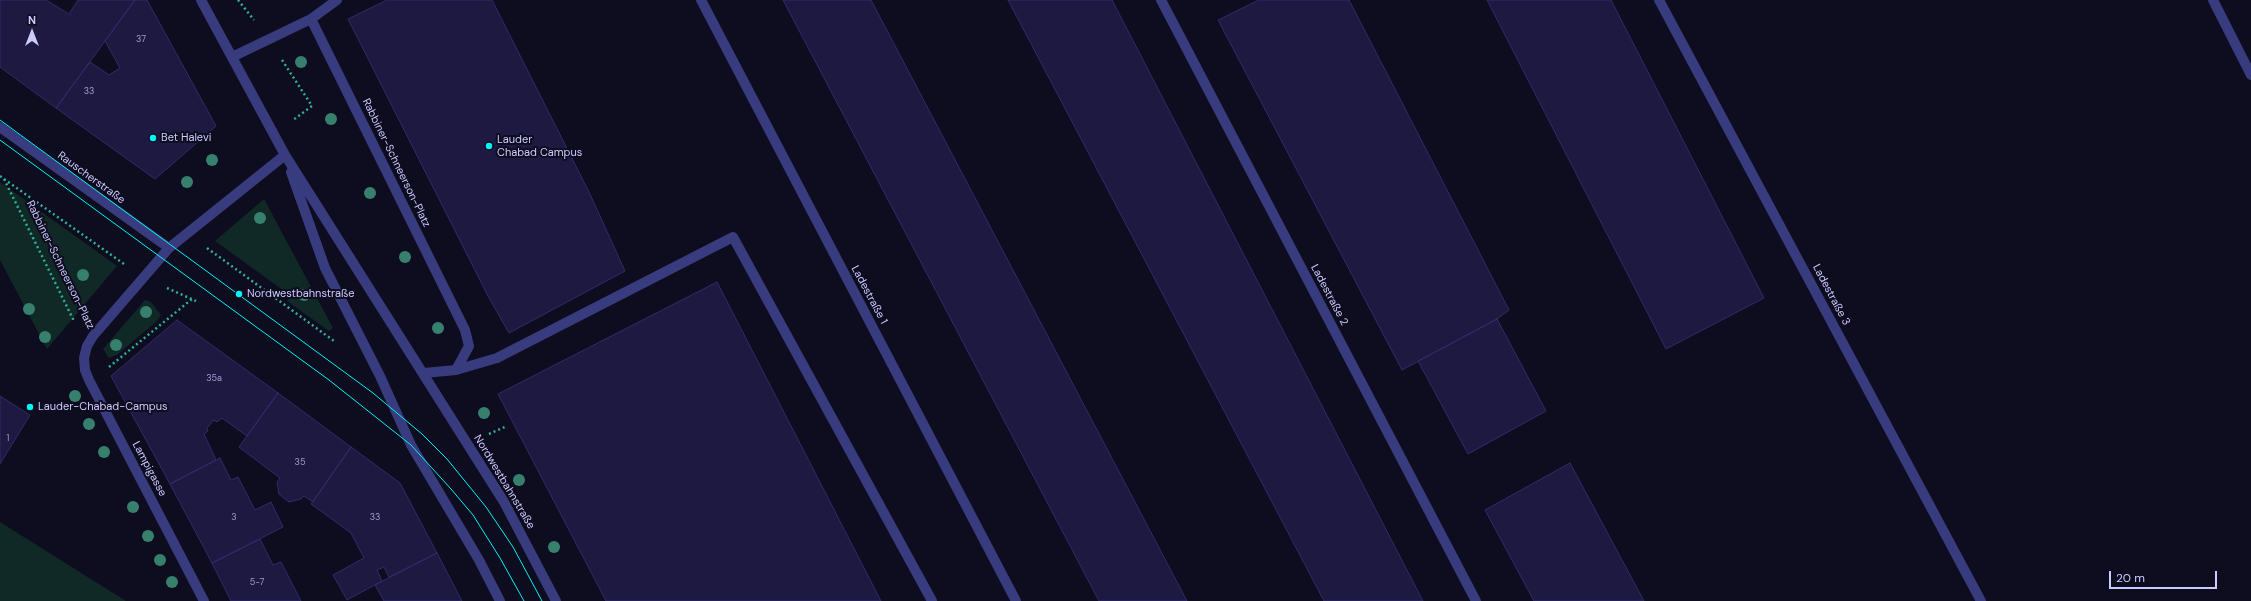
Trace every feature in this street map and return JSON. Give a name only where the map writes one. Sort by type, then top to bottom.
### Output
[{"type":"street","name":"Nordwestbahnstraße","points":[[201,0],[285,155],[504,502],[556,601]]},
{"type":"street","points":[[232,57],[312,19],[337,0]]},
{"type":"street","name":"Ladestraße 1","points":[[701,0],[1016,601]]},
{"type":"street","name":"Ladestraße 2","points":[[1160,0],[1476,601]]},
{"type":"street","name":"Ladestraße 3","points":[[1659,0],[1981,601]]},
{"type":"street","points":[[2213,0],[2251,75]]},
{"type":"street","name":"Rabbiner-Schneerson-Platz","points":[[312,19],[465,330],[468,346],[456,370]]},
{"type":"street","name":"Rauscherstraße","points":[[0,127],[169,248]]},
{"type":"street","name":"Nordwestbahnstraße","points":[[285,155],[326,268],[383,382],[411,445],[479,560],[500,601]]},
{"type":"street","name":"Rabbiner-Schneerson-Platz","points":[[87,346],[169,248],[285,155]]},
{"type":"street","points":[[424,373],[456,370],[497,358],[733,237],[932,601]]},
{"type":"street","name":"Lampigasse","points":[[87,346],[84,358],[85,370],[89,380],[204,601]]},
{"type":"path","points":[[238,0],[269,39],[312,106],[273,133]]},
{"type":"path","name":"Rabbiner-Schneerson-Platz","points":[[0,176],[144,279],[196,301]]},
{"type":"path","name":"Rabbiner-Schneerson-Platz","points":[[4,179],[87,346]]},
{"type":"path","points":[[188,232],[216,257],[336,343]]},
{"type":"path","points":[[108,368],[192,299]]},
{"type":"green space","points":[[0,182],[117,266],[47,349],[0,260]]},
{"type":"green space","points":[[264,199],[333,328],[329,331],[287,301],[291,296],[215,241]]},
{"type":"green space","points":[[145,300],[151,302],[161,315],[157,321],[117,355],[109,358],[103,349]]},
{"type":"green space","points":[[0,522],[126,601],[0,601]]},
{"type":"building","points":[[0,0],[46,0],[69,14],[78,0],[135,0],[56,108],[0,67]]},
{"type":"building","points":[[135,0],[147,0],[216,126],[155,179],[56,108],[90,62],[109,75],[120,68],[105,41]]},
{"type":"building","name":"Lauder Chabad Campus","points":[[387,0],[492,0],[589,192],[625,271],[509,333],[488,296],[348,19]]},
{"type":"building","points":[[783,0],[871,0],[1187,601],[1099,601]]},
{"type":"building","points":[[1008,0],[1112,0],[1423,601],[1324,601]]},
{"type":"building","points":[[1259,0],[1349,0],[1509,310],[1497,319],[1402,370],[1218,20]]},
{"type":"building","points":[[1487,0],[1611,0],[1764,298],[1666,349]]},
{"type":"building","points":[[717,282],[881,601],[606,601],[498,394]]},
{"type":"building","points":[[1497,319],[1546,411],[1468,454],[1418,361]]},
{"type":"building","points":[[177,320],[278,393],[247,436],[222,418],[217,422],[214,420],[207,428],[208,431],[204,434],[216,460],[170,484],[111,376]]},
{"type":"building","points":[[278,393],[351,447],[313,502],[304,496],[301,499],[289,502],[279,494],[277,482],[280,478],[239,447]]},
{"type":"building","points":[[0,396],[30,415],[0,464]]},
{"type":"building","points":[[351,447],[400,483],[437,553],[389,577],[384,567],[377,570],[382,581],[347,600],[333,575],[364,558],[351,533],[311,504]]},
{"type":"building","points":[[220,458],[231,480],[238,477],[255,510],[271,502],[283,527],[212,563],[170,484]]},
{"type":"building","points":[[1570,463],[1644,601],[1534,601],[1485,510]]},
{"type":"building","points":[[260,539],[273,565],[281,562],[301,601],[231,601],[212,563]]},
{"type":"building","points":[[437,553],[462,601],[384,601],[375,585]]},
{"type":"tram line","points":[[0,120],[373,393],[422,434],[447,459],[486,507],[513,547],[542,601]]},
{"type":"tram line","points":[[0,140],[329,380],[411,445],[473,515],[500,558],[524,601]]},
{"type":"place","name":"Bet Halevi","points":[[153,138]]},
{"type":"place","name":"Lauder Chabad Campus","points":[[489,146]]},
{"type":"place","name":"Nordwestbahnstraße","points":[[239,294]]},
{"type":"place","name":"Lauder-Chabad-Campus","points":[[30,407]]}]
